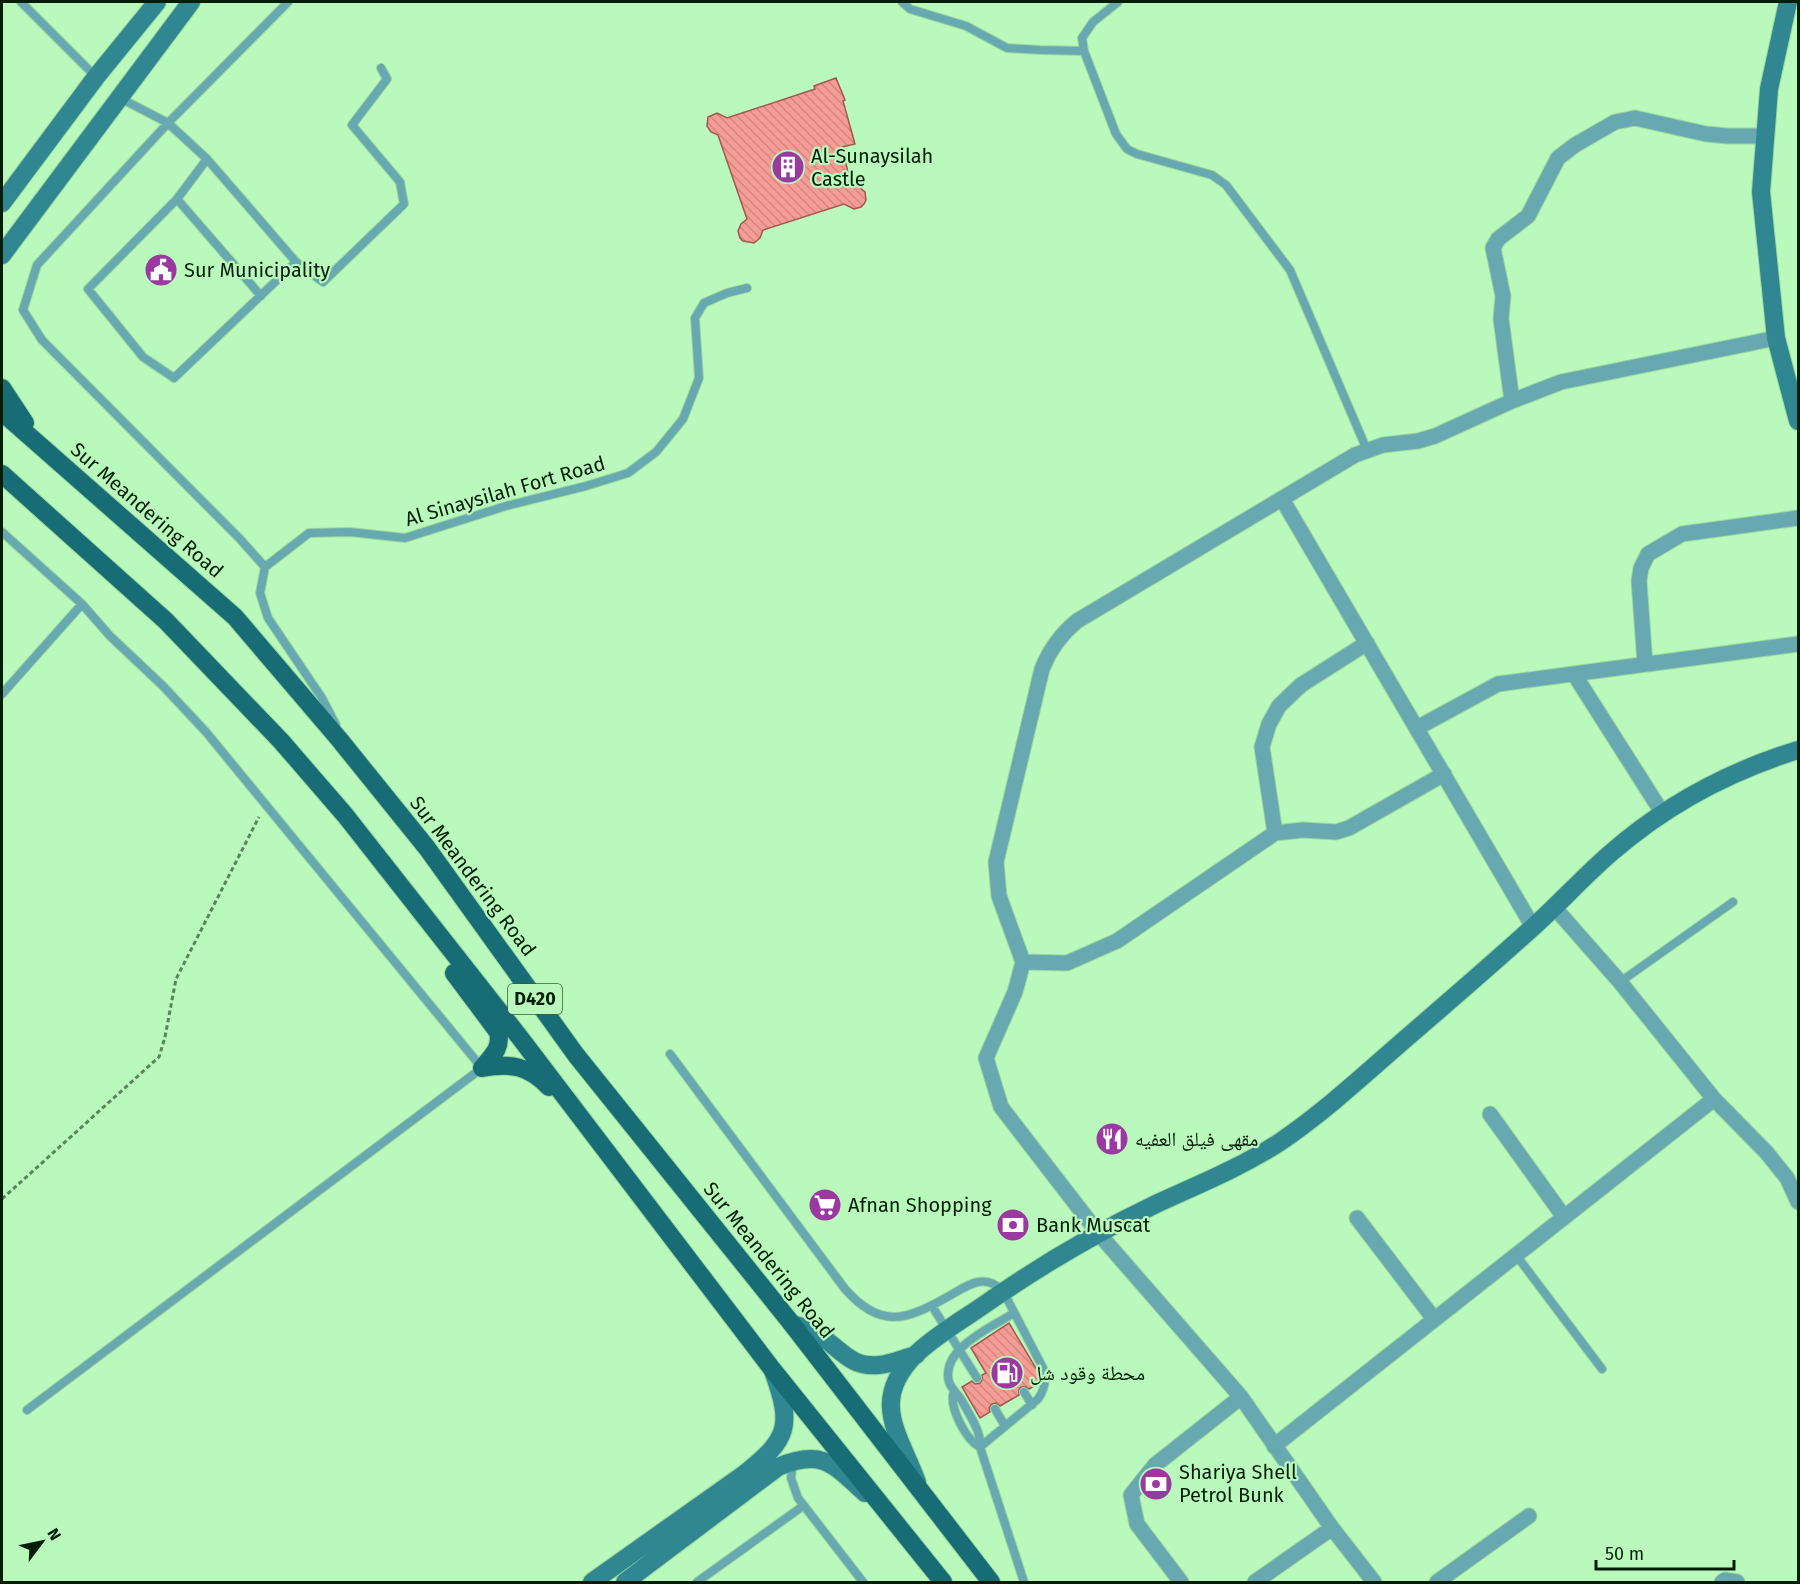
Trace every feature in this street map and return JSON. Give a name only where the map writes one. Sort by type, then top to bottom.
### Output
[{"type":"main road","points":[[2,388],[43,449]]},
{"type":"main road","name":"Sur Meandering Road","points":[[2,412],[235,617],[427,849],[576,1055],[792,1324],[991,1582]]},
{"type":"main road","name":"D420","points":[[2,474],[166,621],[273,732],[345,815],[521,1039],[772,1370],[943,1582]]},
{"type":"main road","points":[[2,489],[29,498]]},
{"type":"main road","points":[[421,911],[434,945],[498,1032],[500,1040],[498,1048],[482,1068]]},
{"type":"main road","points":[[482,1068],[515,1066],[541,1079],[589,1131]]},
{"type":"street","points":[[2,203],[96,77],[157,2]]},
{"type":"street","points":[[2,255],[191,2]]},
{"type":"street","points":[[1788,2],[1769,89],[1761,192],[1776,338],[1798,421]]},
{"type":"street","points":[[1512,401],[1501,319],[1503,297],[1493,248],[1497,238],[1528,216],[1558,158],[1575,145],[1616,122],[1635,118],[1706,134],[1766,136]]},
{"type":"street","points":[[1374,1582],[1332,1528],[1242,1397],[1099,1234],[1001,1107],[986,1058],[1015,992],[1023,962],[999,896],[996,862],[1041,669],[1059,637],[1077,621],[1343,461],[1367,450],[1435,436],[1512,401],[1561,382],[1776,338]]},
{"type":"street","points":[[1282,499],[1533,927]]},
{"type":"street","points":[[1645,664],[1639,581],[1641,568],[1648,554],[1682,534],[1798,518]]},
{"type":"street","points":[[1275,833],[1262,747],[1269,724],[1279,706],[1301,686],[1367,643]]},
{"type":"street","points":[[1417,728],[1498,684],[1798,644]]},
{"type":"street","points":[[1574,674],[1664,814]]},
{"type":"street","points":[[920,1490],[893,1425],[890,1404],[895,1383],[916,1355],[1003,1291],[1065,1252],[1153,1206],[1243,1165],[1279,1143],[1347,1091],[1533,927],[1612,852],[1688,797],[1711,784],[1741,770],[1794,753]]},
{"type":"street","points":[[1023,962],[1067,963],[1117,941],[1275,833],[1303,830],[1336,832],[1349,828],[1444,774]]},
{"type":"street","points":[[1554,907],[1620,982],[1714,1100],[1787,1178],[1798,1202]]},
{"type":"street","points":[[1274,1446],[1714,1100]]},
{"type":"street","points":[[1490,1114],[1564,1217]]},
{"type":"street","points":[[1358,1218],[1434,1319]]},
{"type":"street","points":[[792,1324],[814,1332],[841,1354],[859,1363],[880,1365],[916,1355]]},
{"type":"street","points":[[592,1582],[764,1459],[782,1435],[785,1425],[781,1394],[772,1370]]},
{"type":"street","points":[[1181,1582],[1137,1524],[1131,1495],[1155,1465],[1242,1397]]},
{"type":"street","points":[[625,1582],[778,1467],[793,1461],[818,1459],[832,1463],[892,1517]]},
{"type":"street","points":[[1437,1582],[1530,1516]]},
{"type":"street","points":[[1255,1582],[1332,1528]]},
{"type":"street","points":[[1722,1582],[1725,1580],[1737,1582]]},
{"type":"lane","points":[[21,2],[96,77]]},
{"type":"lane","points":[[288,2],[168,123],[37,265],[23,309],[42,340],[265,567],[260,593],[268,618],[322,698],[353,757]]},
{"type":"lane","points":[[902,2],[910,9],[966,26],[1007,48],[1084,51]]},
{"type":"lane","points":[[1119,2],[1093,22],[1082,38],[1084,51],[1116,134],[1127,148],[1137,154],[1212,175],[1226,185],[1290,270],[1367,450]]},
{"type":"lane","points":[[120,98],[168,123],[207,159],[296,262],[323,282],[404,204],[400,182],[352,125],[387,79],[381,68]]},
{"type":"lane","points":[[207,159],[177,199],[88,289],[143,357],[174,378],[296,262]]},
{"type":"lane","points":[[177,199],[261,296]]},
{"type":"lane","name":"Al Sinaysilah Fort Road","points":[[265,567],[309,534],[350,532],[405,538],[506,506],[586,486],[628,472],[656,452],[682,420],[699,378],[695,318],[704,303],[727,293],[747,288]]},
{"type":"lane","points":[[2,532],[82,604],[110,636],[163,686],[206,732],[482,1068],[27,1410]]},
{"type":"lane","points":[[2,694],[82,604]]},
{"type":"lane","points":[[1620,982],[1733,902]]},
{"type":"lane","points":[[670,1054],[856,1302],[870,1311],[885,1316],[902,1317],[932,1306],[978,1281],[992,1283],[1003,1291],[1046,1381],[1042,1394],[1032,1405],[980,1447]]},
{"type":"lane","points":[[1516,1255],[1602,1369]]},
{"type":"lane","points":[[932,1306],[976,1378]]},
{"type":"lane","points":[[1014,1313],[991,1330],[958,1349],[951,1358],[948,1369],[949,1381],[954,1391],[951,1396],[953,1407],[970,1441],[980,1447],[1024,1582]]},
{"type":"lane","points":[[1024,1392],[1032,1405]]},
{"type":"lane","points":[[996,1409],[1005,1426]]},
{"type":"lane","points":[[793,1461],[791,1478],[803,1506],[863,1582]]},
{"type":"lane","points":[[697,1582],[803,1506]]},
{"type":"path","points":[[2,1199],[159,1057],[177,979],[266,805]]},
{"type":"building","name":"Al-Sunaysilah Castle","points":[[836,78],[845,100],[843,101],[855,144],[842,147],[851,185],[865,192],[864,204],[854,209],[844,204],[763,230],[760,238],[754,243],[743,241],[738,231],[747,219],[718,135],[711,132],[707,126],[708,117],[717,113],[727,118],[815,89],[814,86]]},
{"type":"building","points":[[1009,1323],[1037,1370],[1039,1383],[1029,1389],[1021,1387],[1019,1395],[1000,1406],[996,1403],[992,1404],[989,1408],[990,1412],[980,1418],[962,1387],[972,1381],[975,1384],[980,1383],[982,1375],[986,1373],[971,1348]]},
{"type":"place","name":"Al-Sunaysilah Castle","points":[[788,167]]},
{"type":"place","name":"Sur Municipality","points":[[161,270]]},
{"type":"place","name":"مقهى فيلق العفيه","points":[[1112,1139]]},
{"type":"place","name":"Afnan Shopping","points":[[825,1205]]},
{"type":"place","name":"Bank Muscat","points":[[1013,1225]]},
{"type":"place","name":"محطة وقود شل","points":[[1007,1373]]},
{"type":"place","name":"Shariya Shell Petrol Bunk","points":[[1156,1484]]}]
